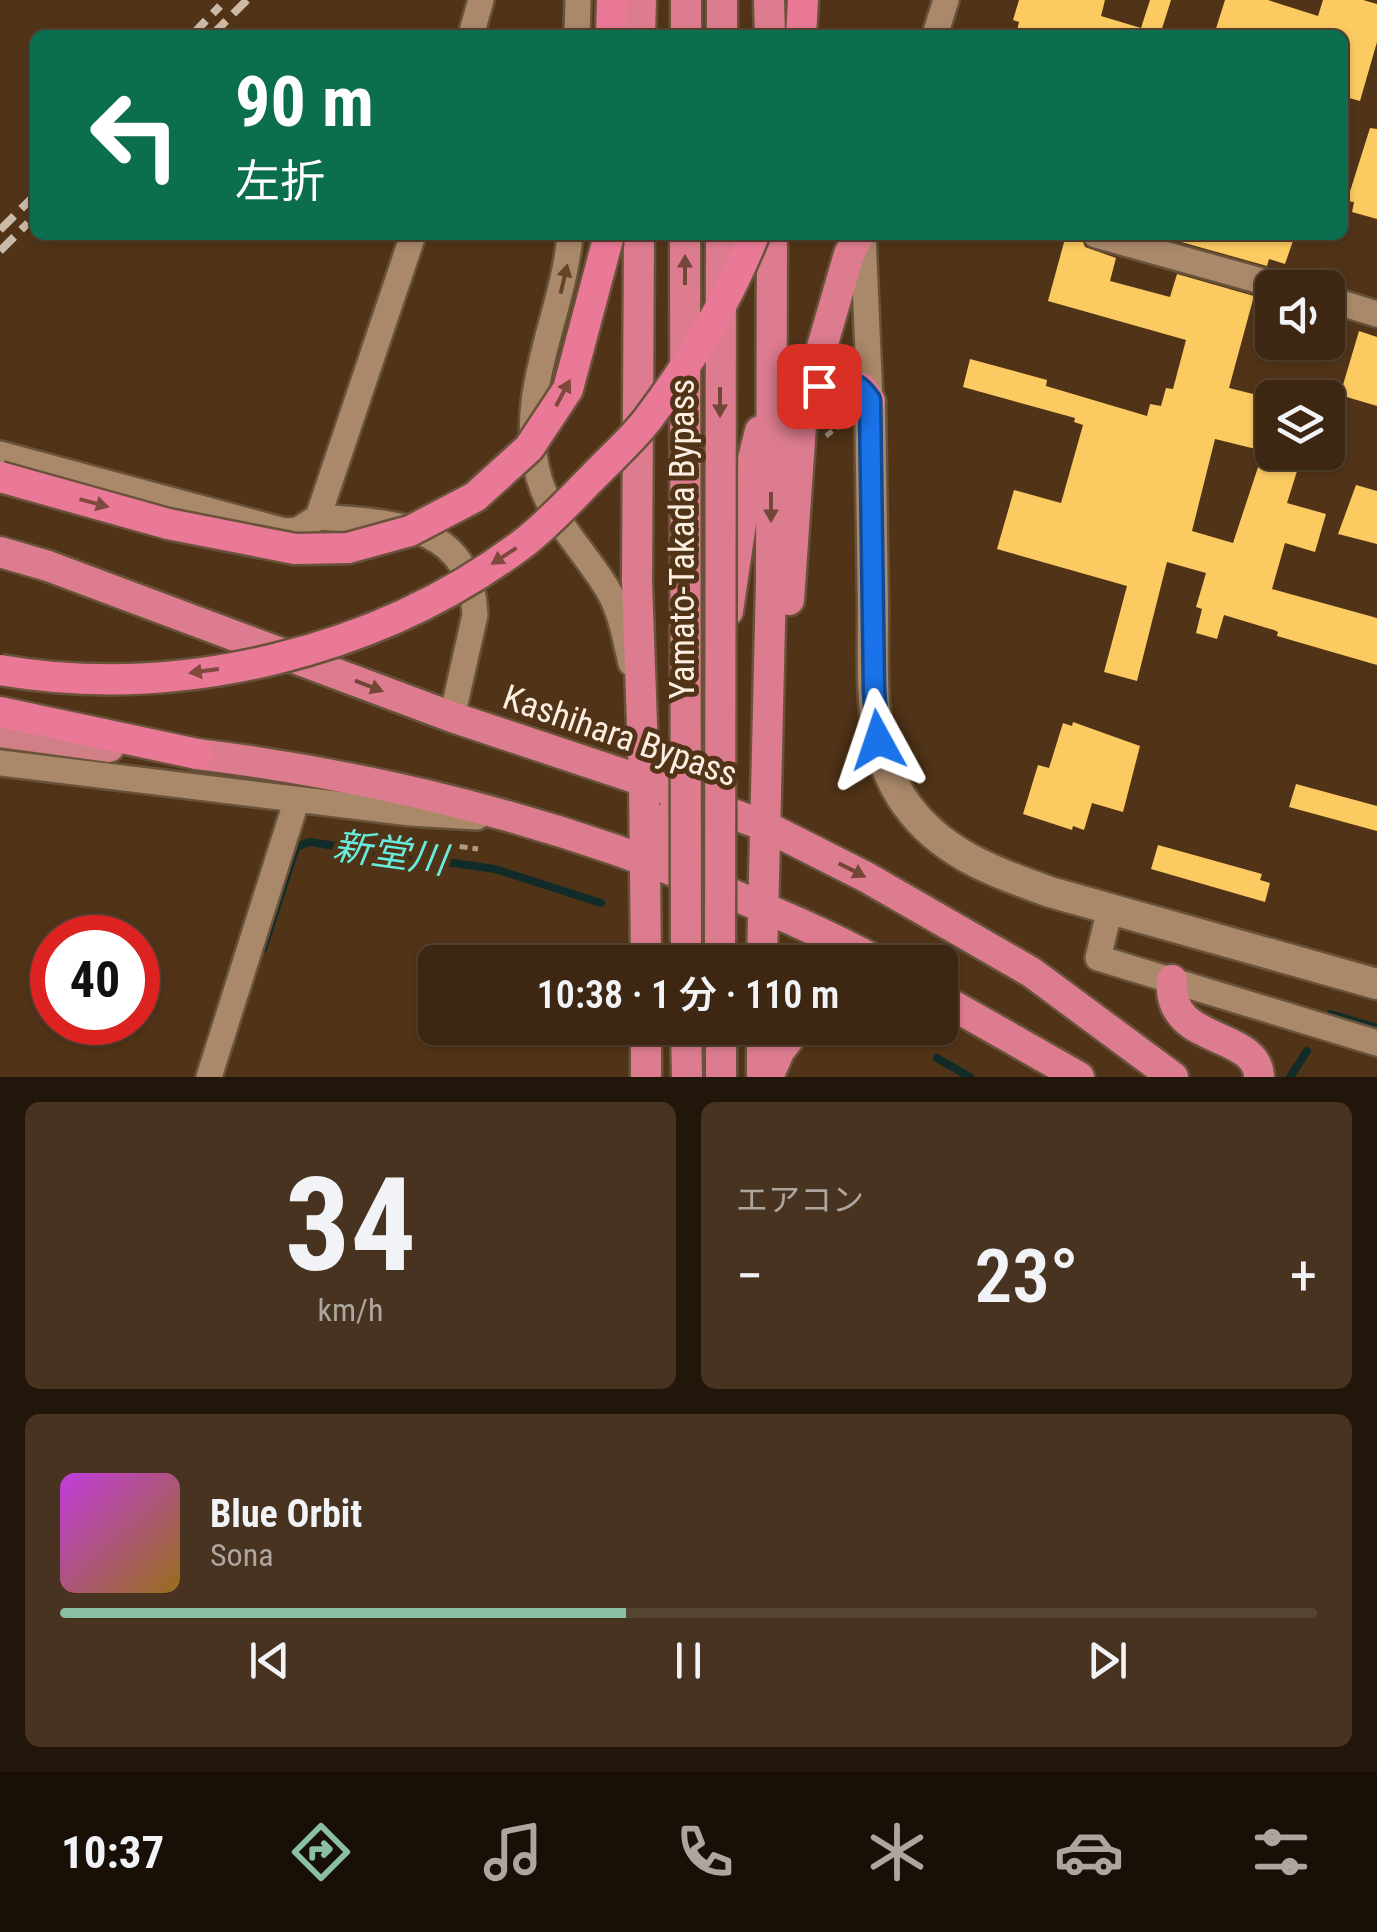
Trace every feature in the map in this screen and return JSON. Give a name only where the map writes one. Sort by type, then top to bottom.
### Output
[{"type":"highway","points":[[611,30],[612,0]]},
{"type":"highway","points":[[640,30],[641,0]]},
{"type":"highway","points":[[686,0],[686,30]]},
{"type":"highway","points":[[722,0],[722,30]]},
{"type":"highway","points":[[769,0],[770,30]]},
{"type":"highway","points":[[800,30],[803,0]]},
{"type":"highway","points":[[0,477],[168,524],[295,549],[348,548],[410,531],[475,497],[529,448],[568,388],[607,240]]},
{"type":"highway","points":[[639,240],[640,697],[646,945]]},
{"type":"highway","name":"Yamato-Takada Bypass","points":[[686,240],[686,945]]},
{"type":"highway","name":"Yamato-Takada Bypass","points":[[720,945],[721,240]]},
{"type":"highway","points":[[0,670],[142,678],[208,671],[310,650],[382,624],[441,596],[526,541],[646,421],[698,346],[740,271],[752,240]]},
{"type":"highway","points":[[762,945],[771,582],[772,240]]},
{"type":"highway","points":[[765,826],[784,705],[798,456],[806,402],[850,254],[858,240]]},
{"type":"highway","points":[[806,402],[819,386],[834,379],[862,388],[870,400]]},
{"type":"highway","points":[[646,859],[672,820],[682,795],[732,593],[747,483],[771,387]]},
{"type":"highway","name":"Kashihara Bypass","points":[[0,552],[48,566],[452,717],[765,826],[866,878],[1031,972],[1173,1073]]},
{"type":"highway","points":[[0,712],[196,754],[365,779],[519,818],[646,859],[762,906],[843,945]]},
{"type":"highway","points":[[1172,980],[1174,1002],[1184,1018],[1201,1031],[1248,1053],[1259,1067],[1259,1077]]},
{"type":"highway","points":[[958,1010],[1079,1077]]},
{"type":"highway","points":[[646,1045],[646,1077]]},
{"type":"highway","points":[[686,1045],[686,1077]]},
{"type":"highway","points":[[721,1045],[721,1077]]},
{"type":"highway","points":[[763,1045],[765,1077]]},
{"type":"highway","points":[[765,1077],[784,1045]]},
{"type":"main road","points":[[0,732],[196,754]]},
{"type":"street","points":[[472,30],[481,0]]},
{"type":"street","points":[[577,30],[578,0]]},
{"type":"street","points":[[937,30],[946,0]]},
{"type":"street","points":[[0,454],[284,531],[308,526],[318,518],[411,240]]},
{"type":"street","points":[[569,240],[563,286],[533,400],[534,454],[550,504],[616,606],[640,697]]},
{"type":"street","points":[[861,240],[870,400],[878,740],[892,779],[911,811],[937,838],[970,860],[1050,892],[1377,984]]},
{"type":"street","points":[[1114,240],[1255,279]]},
{"type":"street","points":[[1345,304],[1377,314]]},
{"type":"street","points":[[318,518],[398,525],[421,531],[438,540],[463,565],[476,616],[452,717]]},
{"type":"street","points":[[0,763],[410,813],[519,818]]},
{"type":"street","points":[[210,1077],[297,799]]},
{"type":"street","points":[[1110,909],[1098,958],[1377,1044]]},
{"type":"building","points":[[1019,0],[1105,0],[1101,16],[1141,28],[1150,0],[1171,0],[1162,30],[1017,30],[1019,22],[1013,20]]},
{"type":"building","points":[[1225,0],[1268,0],[1318,16],[1323,0],[1377,4],[1377,42],[1360,101],[1348,98],[1348,30],[1216,30]]},
{"type":"building","points":[[1370,128],[1377,129],[1377,219],[1352,212],[1354,202],[1348,198]]},
{"type":"building","points":[[1065,240],[1082,240],[1085,247],[1116,258],[1110,281],[1170,297],[1177,274],[1254,296],[1229,388],[1255,394],[1255,449],[1215,439],[1192,531],[1233,543],[1257,470],[1297,470],[1287,503],[1326,514],[1315,552],[1285,543],[1272,589],[1377,618],[1377,665],[1277,636],[1274,630],[1224,615],[1217,639],[1196,633],[1202,609],[1196,607],[1206,573],[1167,562],[1137,681],[1104,672],[1127,586],[997,549],[1014,490],[1061,503],[1083,425],[1074,422],[1075,418],[963,387],[970,359],[1047,380],[1046,386],[1147,416],[1150,404],[1161,406],[1166,388],[1173,389],[1186,340],[1048,301]]},
{"type":"building","points":[[1174,240],[1293,240],[1285,264],[1269,259],[1267,266]]},
{"type":"building","points":[[1359,331],[1377,337],[1377,406],[1345,396],[1344,380]]},
{"type":"building","points":[[1356,485],[1377,491],[1377,544],[1338,534]]},
{"type":"building","points":[[1073,722],[1140,746],[1123,812],[1092,803],[1084,830],[1073,826],[1072,830],[1023,814],[1038,765],[1049,768],[1063,723],[1072,726]]},
{"type":"building","points":[[1296,784],[1377,806],[1377,831],[1289,807]]},
{"type":"building","points":[[1158,845],[1262,874],[1260,880],[1270,883],[1265,902],[1151,869]]},
{"type":"waterway","name":"新堂川","points":[[263,949],[296,847],[309,842],[495,869],[601,903]]},
{"type":"waterway","name":"新堂川","points":[[1327,1019],[1330,1014],[1377,1028]]},
{"type":"waterway","name":"新堂川","points":[[1290,1077],[1307,1051]]},
{"type":"waterway","name":"新堂川","points":[[937,1058],[970,1077]]},
{"type":"railway","points":[[217,30],[247,0]]},
{"type":"railway","points":[[197,30],[220,6]]},
{"type":"railway","points":[[0,230],[30,200]]},
{"type":"railway","points":[[0,251],[28,223]]},
{"type":"route","points":[[819,386],[834,379],[849,381],[862,388],[870,400],[878,740]]}]
